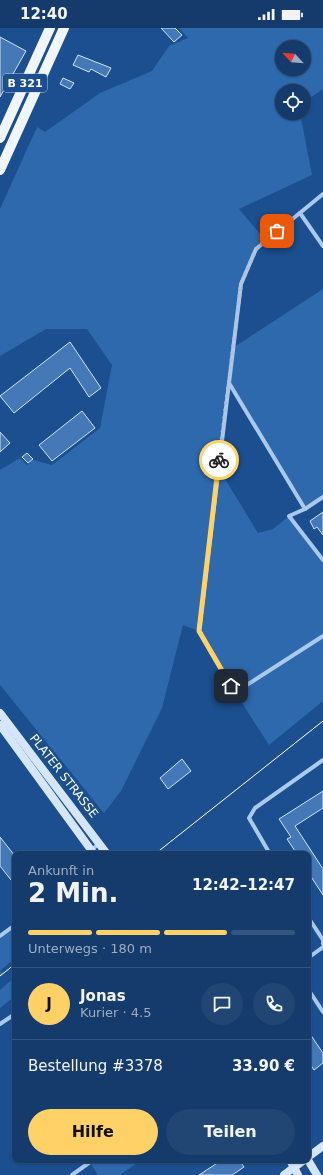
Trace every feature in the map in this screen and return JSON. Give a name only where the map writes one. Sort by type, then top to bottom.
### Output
[{"type":"main road","name":"B 321","points":[[0,138],[50,28]]},
{"type":"main road","name":"B 321","points":[[0,170],[64,28]]},
{"type":"street","points":[[323,194],[256,249],[241,284],[199,631],[231,686],[242,688],[323,636]]},
{"type":"street","points":[[300,213],[323,246]]},
{"type":"street","points":[[229,383],[305,508]]},
{"type":"street","points":[[323,498],[290,516],[323,560]]},
{"type":"street","name":"PLATER STRASSE","points":[[0,713],[105,851]]},
{"type":"street","name":"PLATER STRASSE","points":[[0,725],[89,851]]},
{"type":"street","points":[[268,851],[248,818],[255,808],[323,760]]},
{"type":"street","points":[[92,851],[100,843]]},
{"type":"street","points":[[311,922],[323,940],[323,946],[311,956]]},
{"type":"street","points":[[0,936],[12,927]]},
{"type":"street","points":[[311,994],[323,1012]]},
{"type":"street","points":[[0,1024],[12,1016]]},
{"type":"street","points":[[311,1156],[323,1146]]},
{"type":"street","points":[[72,1175],[89,1163]]},
{"type":"street","points":[[311,1163],[318,1173]]},
{"type":"street","points":[[284,1175],[296,1171]]},
{"type":"shaded area","points":[[179,28],[323,28],[323,89],[311,97],[311,84],[275,84],[275,120],[301,120],[312,175],[239,209],[266,241],[256,251],[244,276],[238,304],[234,347],[323,289],[323,497],[305,509],[229,384],[218,473],[225,479],[258,533],[273,529],[289,516],[323,560],[323,701],[269,745],[231,686],[199,631],[183,625],[162,708],[121,791],[104,813],[0,685],[0,470],[20,458],[27,465],[33,460],[52,465],[100,428],[112,365],[87,329],[46,329],[0,356],[0,209],[37,127],[45,132],[100,93],[152,71],[169,46],[188,38]]},
{"type":"shaded area","points":[[12,927],[12,961],[0,971],[0,936]]},
{"type":"shaded area","points":[[12,980],[12,998],[0,1008],[0,990]]},
{"type":"shaded area","points":[[91,1163],[137,1163],[120,1175],[98,1175]]},
{"type":"building","points":[[161,28],[175,28],[182,35],[174,42]]},
{"type":"building","points":[[0,37],[26,51],[0,97]]},
{"type":"building","points":[[78,55],[111,68],[106,77],[91,69],[89,72],[73,65]]},
{"type":"building","points":[[63,78],[74,83],[70,89],[60,84]]},
{"type":"building","points":[[70,342],[101,388],[89,397],[70,368],[14,413],[0,396]]},
{"type":"building","points":[[82,411],[95,428],[52,461],[39,445]]},
{"type":"building","points":[[0,432],[10,443],[0,452]]},
{"type":"building","points":[[27,453],[33,459],[28,463],[22,457]]},
{"type":"building","points":[[323,512],[323,535],[317,527],[314,529],[310,521]]},
{"type":"building","points":[[182,759],[191,771],[168,789],[160,778]]},
{"type":"building","points":[[323,791],[323,808],[295,826],[323,869],[323,895],[311,877],[311,851],[295,851],[287,839],[291,837],[279,819]]},
{"type":"building","points":[[0,837],[12,852],[12,881],[0,866]]},
{"type":"building","points":[[311,1035],[323,1053],[323,1063],[314,1070],[311,1066]]},
{"type":"building","points":[[217,1163],[241,1163],[244,1167],[232,1175],[199,1175]]},
{"type":"tram line","points":[[159,851],[323,721]]},
{"type":"tram line","points":[[0,976],[12,966]]},
{"type":"way so far","points":[[219,460],[241,284],[256,249],[277,231]]},
{"type":"route","points":[[219,460],[199,631],[231,686]]}]
